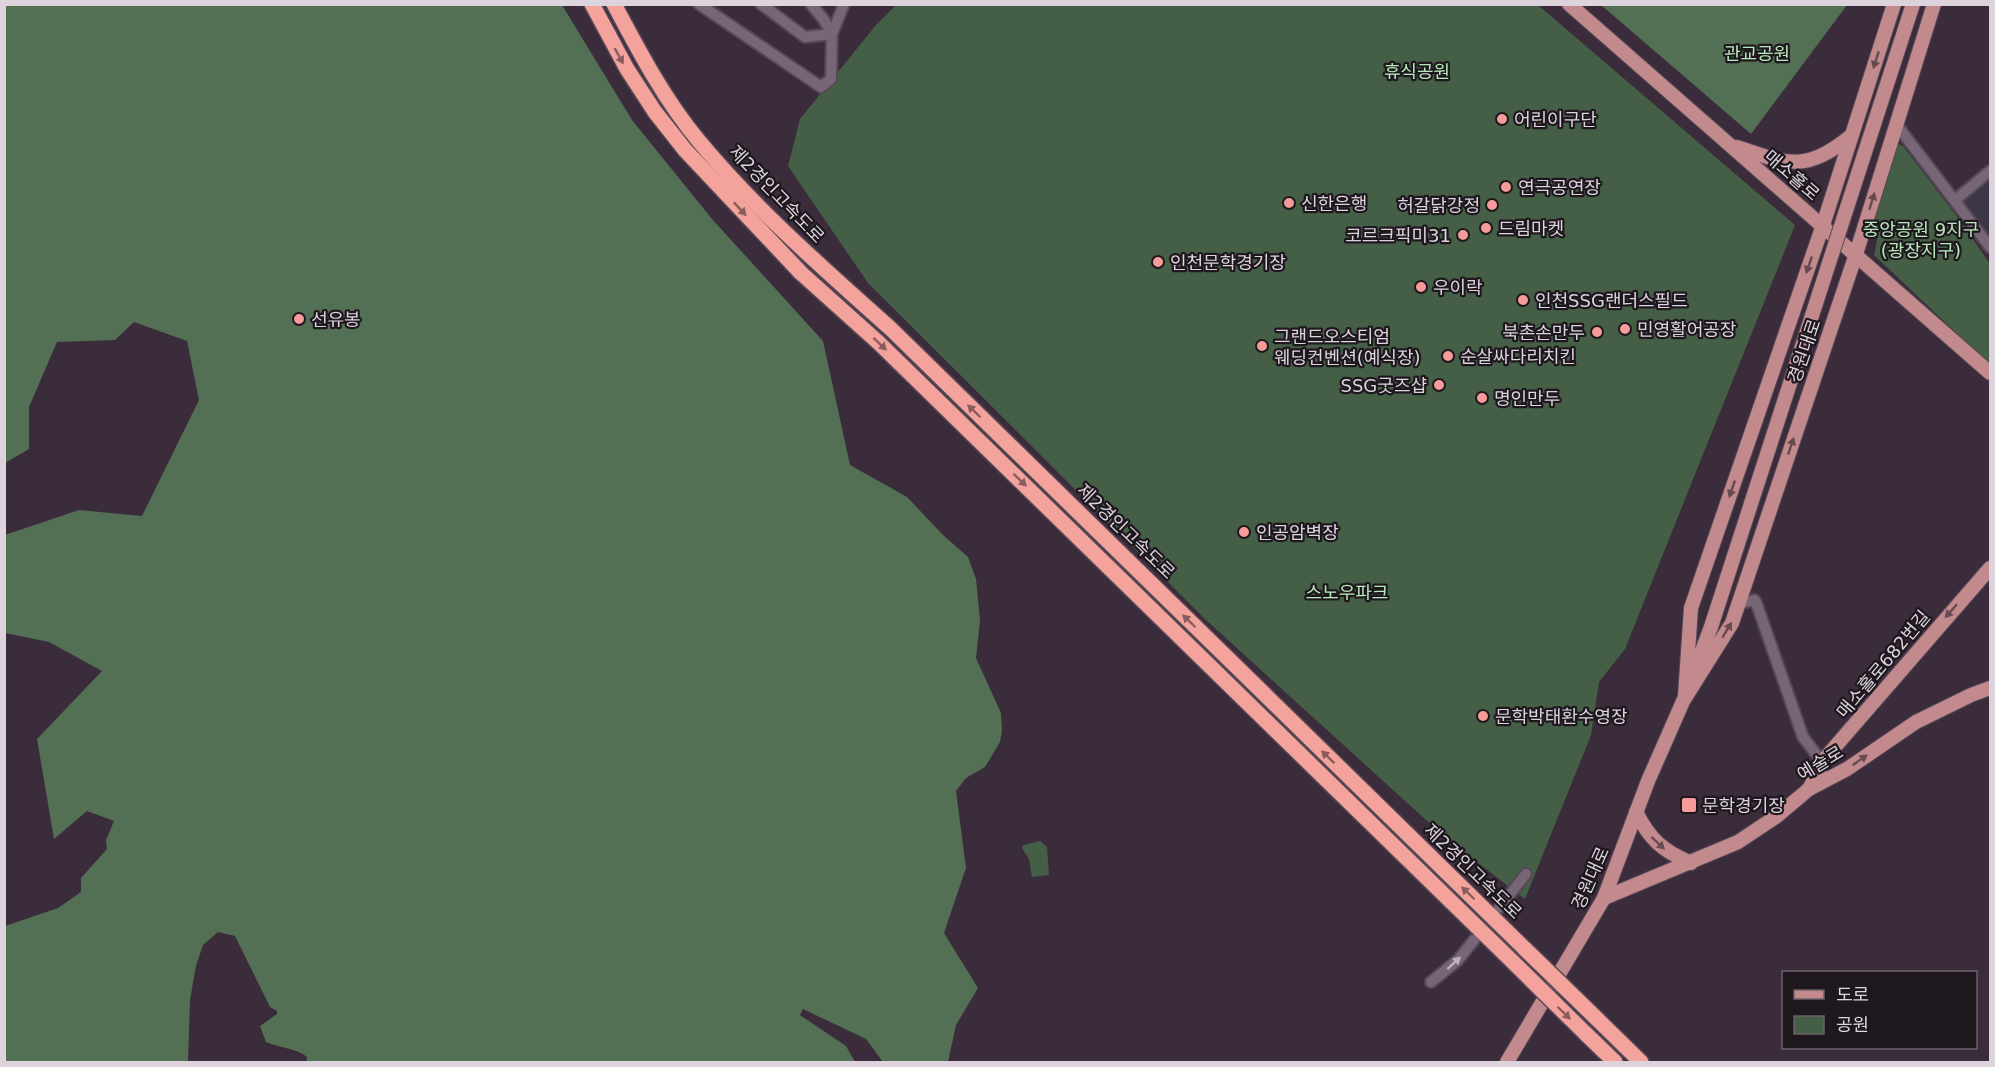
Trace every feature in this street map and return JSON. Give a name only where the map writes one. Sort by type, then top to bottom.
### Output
[{"type":"highway","name":"제2경인고속도로","points":[[592,4],[627,69],[655,112],[685,150],[801,273],[887,351],[1615,1062]]},
{"type":"highway","name":"제2경인고속도로","points":[[614,4],[667,98],[697,139],[739,188],[790,239],[891,329],[1641,1062]]},
{"type":"main road","name":"매소홀로","points":[[1569,4],[1990,373]]},
{"type":"main road","name":"경원대로","points":[[1685,698],[1691,608],[1822,225],[1894,4]]},
{"type":"main road","name":"경원대로","points":[[1507,1062],[1604,898],[1648,781],[1685,698],[1711,627],[1913,4]]},
{"type":"main road","name":"경원대로","points":[[1685,698],[1732,623],[1856,254],[1934,4]]},
{"type":"main road","points":[[1730,144],[1778,161],[1797,163],[1814,160],[1831,152],[1851,136]]},
{"type":"main road","name":"매소홀로682번길","points":[[1809,789],[1827,756],[1990,568]]},
{"type":"main road","name":"예술로","points":[[1604,898],[1738,842],[1777,816],[1809,789],[1847,769],[1916,722],[1990,688]]},
{"type":"main road","points":[[1636,812],[1644,828],[1655,841],[1673,855],[1691,863]]},
{"type":"street","points":[[699,4],[821,87],[831,79],[831,34],[844,4]]},
{"type":"street","points":[[761,4],[805,37],[831,34]]},
{"type":"street","points":[[811,4],[824,20],[831,34]]},
{"type":"street","points":[[1896,124],[1990,247]]},
{"type":"street","points":[[1955,200],[1990,171]]},
{"type":"street","points":[[1738,604],[1754,600],[1756,602],[1803,737],[1823,764]]},
{"type":"street","points":[[1499,908],[1526,874]]},
{"type":"street","points":[[1431,982],[1458,960],[1474,940]]},
{"type":"shaded area","points":[[1990,171],[1990,247],[1955,200]]},
{"type":"green space","points":[[5,4],[562,5],[632,120],[712,219],[823,341],[850,465],[907,497],[943,535],[968,557],[976,579],[980,620],[976,658],[1001,713],[1002,731],[1000,742],[985,767],[966,778],[956,791],[966,868],[944,933],[978,988],[956,1025],[948,1062],[883,1062],[866,1039],[803,1009],[800,1015],[846,1046],[855,1062],[306,1062],[307,1057],[303,1054],[266,1042],[260,1026],[277,1014],[277,1011],[270,1007],[235,936],[218,932],[203,945],[196,966],[190,1000],[188,1062],[5,1062],[5,926],[58,908],[81,892],[81,878],[107,849],[106,840],[114,821],[87,811],[54,839],[37,739],[102,671],[49,642],[5,633],[5,535],[79,510],[142,516],[199,400],[187,341],[134,322],[115,340],[57,342],[29,407],[29,449],[5,463]]},
{"type":"green space","name":"인천문학경기장","points":[[896,5],[1538,5],[1795,225],[1625,649],[1599,682],[1591,735],[1525,899],[1447,839],[1206,620],[868,283],[788,166],[800,119],[876,25]]},
{"type":"green space","name":"관교공원","points":[[1601,5],[1847,5],[1751,134]]},
{"type":"green space","name":"중앙공원 9지구 (광장지구)","points":[[1898,144],[1903,146],[1959,219],[1990,264],[1990,365],[1874,255],[1878,236],[1875,219]]},
{"type":"green space","points":[[1040,841],[1047,847],[1049,875],[1032,877],[1029,859],[1022,848],[1023,845]]},
{"type":"place","name":"어린이구단","points":[[1502,119]]},
{"type":"place","name":"연극공연장","points":[[1506,187]]},
{"type":"place","name":"신한은행","points":[[1289,203]]},
{"type":"place","name":"허갈닭강정","points":[[1492,205]]},
{"type":"place","name":"드림마켓","points":[[1486,228]]},
{"type":"place","name":"코르크픽미31","points":[[1463,235]]},
{"type":"place","name":"인천문학경기장","points":[[1158,262]]},
{"type":"place","name":"우이락","points":[[1421,287]]},
{"type":"place","name":"인천SSG랜더스필드","points":[[1523,300]]},
{"type":"place","name":"선유봉","points":[[299,319]]},
{"type":"place","name":"민영활어공장","points":[[1625,329]]},
{"type":"place","name":"북촌손만두","points":[[1597,332]]},
{"type":"place","name":"그랜드오스티엄 웨딩컨벤션(예식장)","points":[[1262,346]]},
{"type":"place","name":"순살싸다리치킨","points":[[1448,356]]},
{"type":"place","name":"SSG굿즈샵","points":[[1439,385]]},
{"type":"place","name":"명인만두","points":[[1482,398]]},
{"type":"place","name":"인공암벽장","points":[[1244,532]]},
{"type":"place","name":"문학박태환수영장","points":[[1483,716]]},
{"type":"place","name":"문학경기장","points":[[1689,805]]},
{"type":"park label","name":"휴식공원","points":[[1417,71]]},
{"type":"park label","name":"스노우파크","points":[[1347,592]]}]
